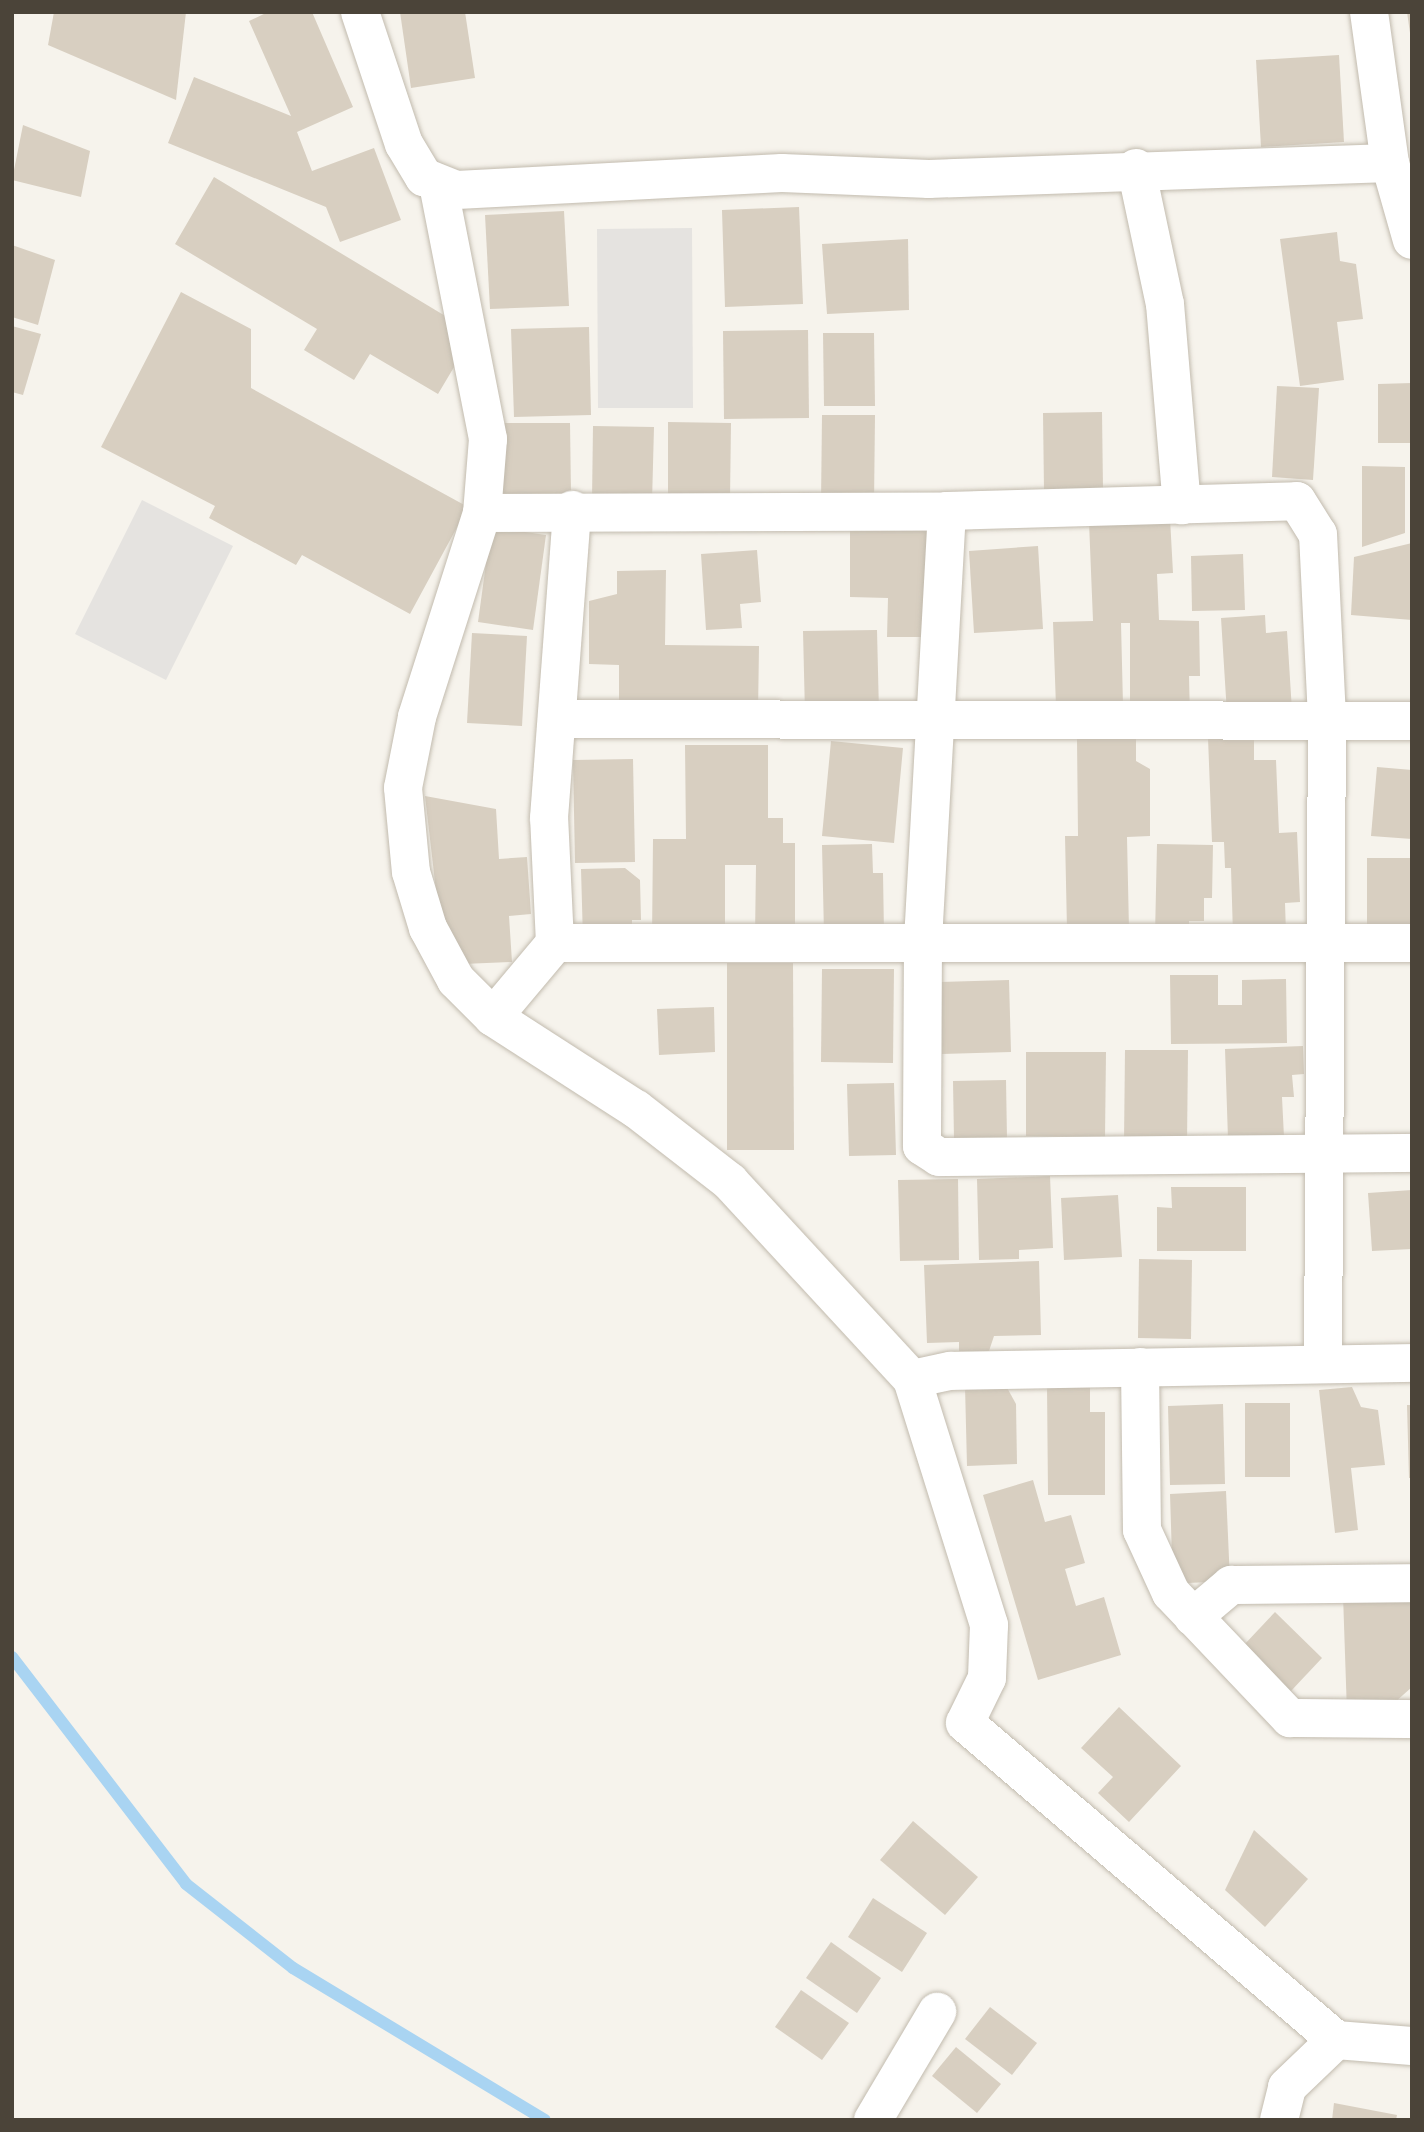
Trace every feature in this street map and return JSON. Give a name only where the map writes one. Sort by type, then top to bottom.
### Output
[{"type":"street","points":[[360,12],[404,145],[424,177],[457,190],[782,173],[929,179],[1136,168],[1390,163]]},
{"type":"street","points":[[1369,12],[1390,163],[1412,240]]},
{"type":"street","points":[[1136,168],[1165,304],[1182,505]]},
{"type":"street","points":[[438,184],[488,439],[482,513],[417,717],[403,789],[411,872],[428,928],[456,980],[493,1017],[636,1109],[730,1182],[912,1379],[989,1625],[987,1678],[965,1723],[1336,2040],[1412,2046]]},
{"type":"street","points":[[482,513],[572,510],[947,511],[1297,501],[1318,534],[1327,721],[1328,1153],[1323,1363]]},
{"type":"street","points":[[493,1017],[555,943],[549,818],[572,510]]},
{"type":"street","points":[[947,511],[923,943],[922,1146],[939,1157],[1412,1153]]},
{"type":"street","points":[[557,719],[935,723],[1412,721]]},
{"type":"street","points":[[555,943],[1412,943]]},
{"type":"street","points":[[912,1379],[951,1371],[1412,1363]]},
{"type":"street","points":[[1140,1367],[1142,1530],[1171,1593],[1290,1718],[1412,1719]]},
{"type":"street","points":[[1193,1616],[1231,1585],[1412,1583]]},
{"type":"street","points":[[873,2120],[937,2012]]},
{"type":"street","points":[[1279,2120],[1287,2087],[1336,2040]]},
{"type":"shaded area","points":[[692,228],[693,408],[598,408],[597,229]]},
{"type":"shaded area","points":[[142,500],[233,546],[166,680],[75,634]]},
{"type":"building","points":[[54,12],[186,12],[176,100],[48,45]]},
{"type":"building","points":[[268,12],[312,12],[353,107],[297,132],[312,171],[374,148],[401,220],[340,242],[326,207],[168,143],[194,77],[291,116],[249,21]]},
{"type":"building","points":[[400,12],[465,12],[475,78],[411,88]]},
{"type":"building","points":[[1407,12],[1412,12],[1412,33],[1410,33]]},
{"type":"building","points":[[1339,55],[1344,142],[1261,147],[1256,60]]},
{"type":"building","points":[[23,125],[90,151],[81,197],[12,180]]},
{"type":"building","points":[[214,177],[447,317],[463,352],[438,394],[370,354],[354,380],[304,350],[317,329],[175,244]]},
{"type":"building","points":[[799,207],[803,304],[725,307],[722,210]]},
{"type":"building","points":[[564,211],[569,306],[490,309],[485,215]]},
{"type":"building","points":[[1337,232],[1340,261],[1356,264],[1363,319],[1337,322],[1344,380],[1300,386],[1280,239]]},
{"type":"building","points":[[908,239],[909,310],[827,314],[822,244]]},
{"type":"building","points":[[12,245],[55,260],[38,325],[12,317]]},
{"type":"building","points":[[181,292],[251,329],[251,388],[468,507],[410,614],[302,555],[296,565],[209,518],[215,506],[101,447]]},
{"type":"building","points":[[12,326],[41,334],[23,395],[12,392]]},
{"type":"building","points":[[589,327],[591,415],[514,417],[511,329]]},
{"type":"building","points":[[808,330],[809,418],[724,419],[723,331]]},
{"type":"building","points":[[823,333],[874,333],[875,406],[824,406]]},
{"type":"building","points":[[1412,383],[1412,443],[1378,443],[1378,384]]},
{"type":"building","points":[[1277,386],[1319,388],[1313,480],[1272,477]]},
{"type":"building","points":[[1102,412],[1103,490],[1044,491],[1043,413]]},
{"type":"building","points":[[822,415],[875,415],[874,504],[821,503]]},
{"type":"building","points":[[668,422],[731,423],[730,499],[668,498]]},
{"type":"building","points":[[500,423],[570,423],[571,494],[501,495]]},
{"type":"building","points":[[593,426],[654,427],[652,502],[592,500]]},
{"type":"building","points":[[1362,466],[1405,467],[1405,533],[1362,547]]},
{"type":"building","points":[[1170,518],[1173,573],[1157,574],[1159,620],[1199,621],[1200,676],[1189,676],[1190,718],[1130,718],[1130,623],[1121,623],[1123,705],[1056,707],[1053,622],[1093,621],[1089,522]]},
{"type":"building","points":[[491,527],[546,535],[533,630],[478,622]]},
{"type":"building","points":[[850,527],[932,527],[931,637],[887,637],[888,598],[850,597]]},
{"type":"building","points":[[1412,543],[1412,620],[1351,615],[1354,557]]},
{"type":"building","points":[[1038,546],[1043,629],[974,633],[969,551]]},
{"type":"building","points":[[757,550],[761,602],[740,604],[742,628],[706,630],[701,554]]},
{"type":"building","points":[[1243,554],[1245,610],[1192,611],[1191,556]]},
{"type":"building","points":[[666,570],[665,645],[759,646],[758,713],[619,712],[619,665],[589,664],[589,601],[617,594],[617,571]]},
{"type":"building","points":[[1265,615],[1266,633],[1287,631],[1292,711],[1227,714],[1221,618]]},
{"type":"building","points":[[877,630],[879,713],[805,714],[803,631]]},
{"type":"building","points":[[472,633],[527,636],[522,726],[467,723]]},
{"type":"building","points":[[1254,736],[1254,760],[1276,760],[1279,833],[1297,832],[1300,902],[1285,903],[1286,933],[1233,935],[1231,868],[1225,868],[1224,842],[1212,842],[1208,738]]},
{"type":"building","points":[[1136,738],[1136,761],[1150,769],[1150,836],[1127,837],[1129,930],[1067,930],[1065,836],[1078,836],[1077,739]]},
{"type":"building","points":[[831,741],[903,748],[894,843],[822,836]]},
{"type":"building","points":[[685,745],[768,745],[768,818],[783,818],[783,843],[795,843],[795,936],[755,936],[756,865],[725,865],[725,938],[652,938],[653,839],[686,839]]},
{"type":"building","points":[[633,759],[635,862],[575,863],[573,760]]},
{"type":"building","points":[[1377,767],[1412,770],[1412,839],[1371,836]]},
{"type":"building","points":[[425,796],[496,809],[499,859],[527,857],[531,914],[509,916],[512,962],[463,964],[438,908]]},
{"type":"building","points":[[872,844],[873,873],[883,873],[884,933],[824,934],[822,845]]},
{"type":"building","points":[[1157,844],[1213,845],[1212,898],[1204,898],[1204,921],[1189,921],[1189,935],[1155,935]]},
{"type":"building","points":[[1367,858],[1412,858],[1412,927],[1367,927]]},
{"type":"building","points":[[625,868],[640,880],[641,920],[632,920],[632,938],[583,940],[581,869]]},
{"type":"building","points":[[727,963],[793,963],[794,1150],[727,1150]]},
{"type":"building","points":[[822,969],[894,969],[893,1063],[821,1062]]},
{"type":"building","points":[[1170,975],[1218,975],[1218,1005],[1242,1005],[1242,980],[1286,979],[1287,1043],[1171,1044]]},
{"type":"building","points":[[1009,980],[1011,1052],[942,1054],[940,982]]},
{"type":"building","points":[[714,1007],[715,1052],[659,1055],[657,1009]]},
{"type":"building","points":[[1303,1046],[1304,1074],[1292,1075],[1294,1097],[1282,1097],[1284,1137],[1228,1139],[1225,1049]]},
{"type":"building","points":[[1125,1050],[1188,1050],[1187,1143],[1124,1142]]},
{"type":"building","points":[[1026,1052],[1106,1052],[1105,1137],[1026,1136]]},
{"type":"building","points":[[1006,1080],[1007,1139],[954,1140],[953,1081]]},
{"type":"building","points":[[894,1083],[896,1155],[849,1156],[847,1084]]},
{"type":"building","points":[[1050,1176],[1053,1248],[1019,1250],[1019,1259],[979,1260],[977,1179]]},
{"type":"building","points":[[958,1179],[959,1260],[900,1261],[898,1180]]},
{"type":"building","points":[[1171,1187],[1246,1187],[1246,1251],[1157,1251],[1157,1207],[1172,1208]]},
{"type":"building","points":[[1412,1190],[1412,1249],[1372,1251],[1368,1193]]},
{"type":"building","points":[[1118,1195],[1122,1257],[1064,1260],[1061,1198]]},
{"type":"building","points":[[1139,1259],[1192,1260],[1191,1339],[1138,1338]]},
{"type":"building","points":[[1039,1261],[1041,1335],[994,1336],[989,1351],[959,1351],[959,1342],[927,1343],[924,1265]]},
{"type":"building","points":[[1005,1384],[1016,1404],[1017,1464],[967,1466],[965,1386]]},
{"type":"building","points":[[1047,1386],[1090,1387],[1090,1412],[1105,1412],[1105,1495],[1048,1495]]},
{"type":"building","points":[[1352,1387],[1361,1407],[1378,1410],[1385,1465],[1351,1468],[1358,1530],[1335,1533],[1319,1390]]},
{"type":"building","points":[[1245,1403],[1290,1403],[1290,1477],[1245,1477]]},
{"type":"building","points":[[1223,1404],[1225,1484],[1170,1485],[1168,1406]]},
{"type":"building","points":[[1407,1405],[1412,1405],[1412,1478],[1409,1478]]},
{"type":"building","points":[[1033,1480],[1045,1522],[1071,1515],[1085,1563],[1065,1569],[1076,1606],[1104,1597],[1121,1655],[1038,1680],[983,1495]]},
{"type":"building","points":[[1226,1491],[1230,1581],[1188,1583],[1172,1558],[1170,1494]]},
{"type":"building","points":[[1412,1593],[1412,1687],[1385,1711],[1347,1713],[1343,1595]]},
{"type":"building","points":[[1275,1612],[1322,1658],[1291,1691],[1243,1646]]},
{"type":"building","points":[[1119,1707],[1181,1766],[1129,1822],[1098,1793],[1113,1777],[1081,1748]]},
{"type":"building","points":[[913,1821],[978,1877],[945,1915],[880,1860]]},
{"type":"building","points":[[1254,1830],[1308,1879],[1265,1927],[1225,1890]]},
{"type":"building","points":[[873,1898],[927,1933],[902,1972],[848,1937]]},
{"type":"building","points":[[831,1942],[881,1978],[857,2013],[806,1978]]},
{"type":"building","points":[[801,1990],[849,2023],[822,2060],[775,2027]]},
{"type":"building","points":[[990,2007],[1037,2043],[1012,2075],[965,2039]]},
{"type":"building","points":[[956,2047],[1001,2084],[977,2113],[932,2076]]},
{"type":"building","points":[[1334,2103],[1397,2115],[1396,2120],[1332,2120]]},
{"type":"waterway","points":[[12,1657],[186,1884],[293,1968],[545,2120]]}]
